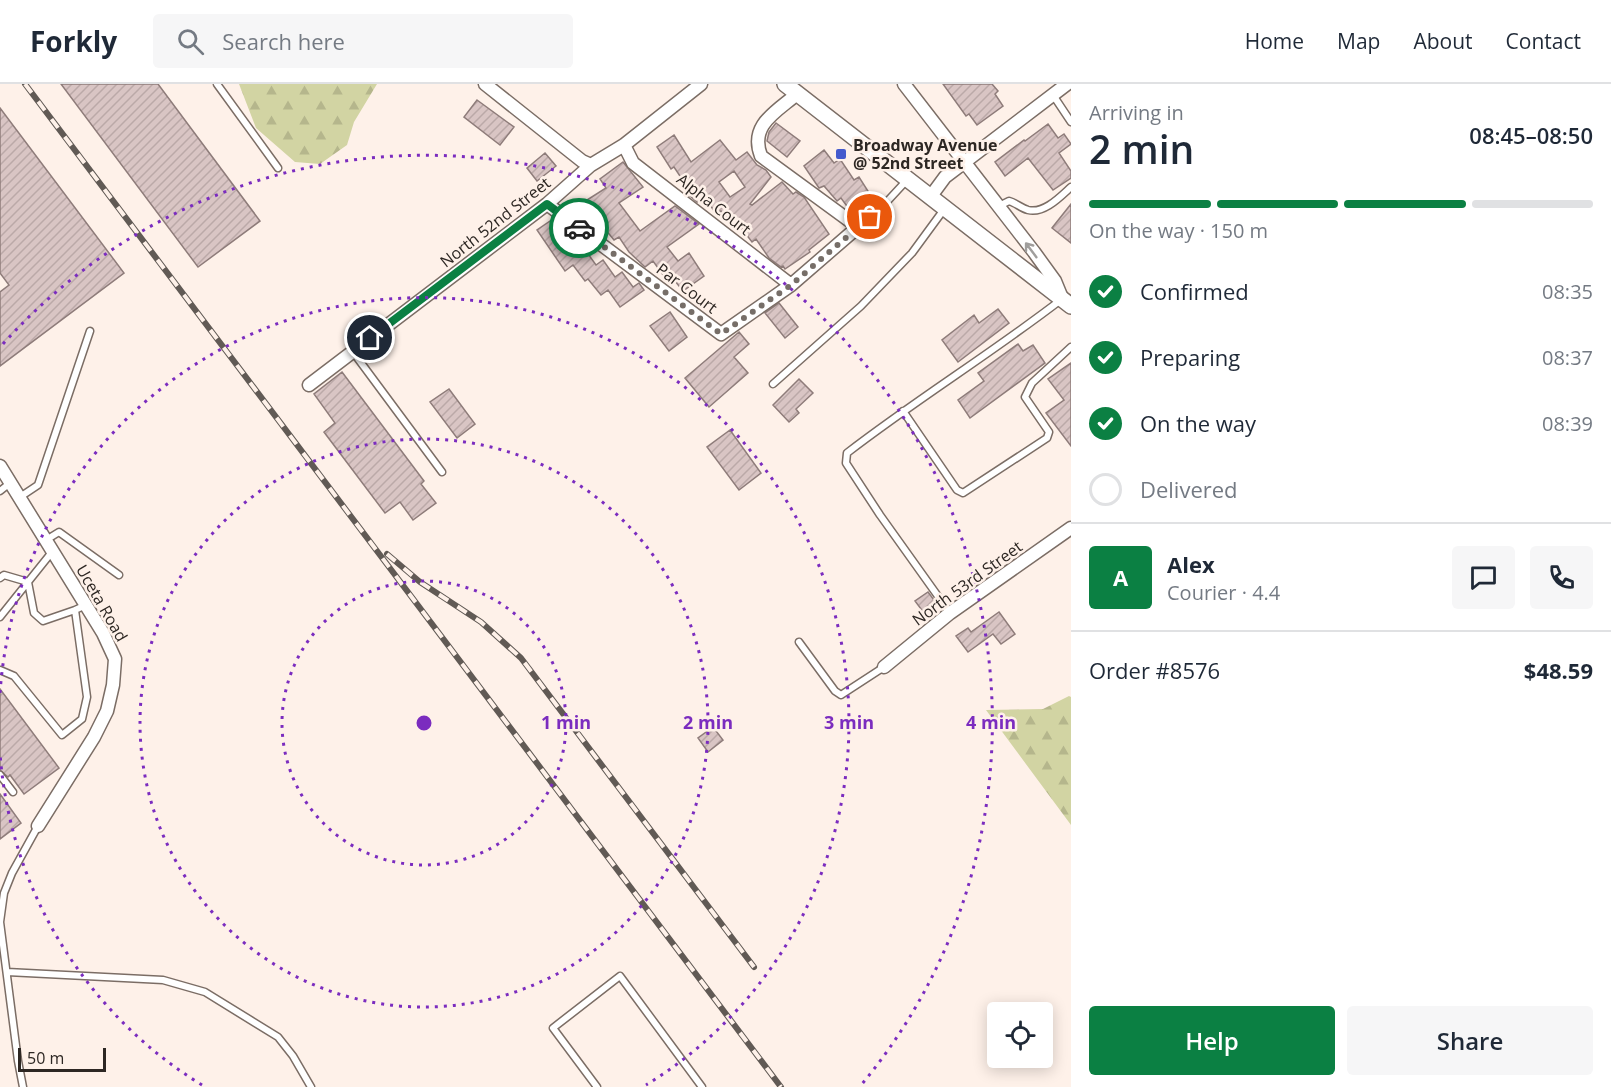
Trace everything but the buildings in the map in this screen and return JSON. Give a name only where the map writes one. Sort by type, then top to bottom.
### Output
[{"type":"street","points":[[484,84],[582,161],[591,165]]},
{"type":"street","name":"North 52nd Street","points":[[309,385],[547,204],[591,165],[624,145],[701,84]]},
{"type":"street","points":[[784,84],[1067,302]]},
{"type":"street","points":[[904,84],[998,206],[1067,302]]},
{"type":"street","points":[[931,196],[945,177],[1067,84]]},
{"type":"street","points":[[797,94],[765,122],[758,132],[757,146],[761,156],[858,227]]},
{"type":"street","name":"Alpha Court","points":[[624,145],[633,163],[791,285]]},
{"type":"street","name":"Par Court","points":[[547,204],[721,334],[791,285],[858,227]]},
{"type":"street","name":"Uceta Road","points":[[0,466],[52,551],[81,608],[103,633],[115,659],[107,711],[94,737],[38,826]]},
{"type":"street","name":"North 53rd Street","points":[[884,667],[950,613],[1071,528]]},
{"type":"lane","points":[[217,84],[278,168]]},
{"type":"lane","points":[[1053,95],[1071,122]]},
{"type":"lane","points":[[858,227],[882,207],[908,179]]},
{"type":"lane","points":[[998,206],[1009,201],[1031,211],[1040,209],[1071,187]]},
{"type":"lane","points":[[773,384],[861,306],[912,252],[945,208]]},
{"type":"lane","points":[[950,613],[846,463],[847,453],[903,411],[1067,302]]},
{"type":"lane","points":[[19,498],[38,485],[90,331]]},
{"type":"lane","points":[[903,411],[957,490],[963,493],[1047,438],[1049,432],[1026,397],[1032,383],[1071,347]]},
{"type":"lane","points":[[353,352],[442,472]]},
{"type":"lane","points":[[0,491],[10,483]]},
{"type":"lane","points":[[45,540],[59,532],[119,575]]},
{"type":"lane","points":[[0,617],[52,551]]},
{"type":"lane","points":[[0,578],[4,575],[28,582]]},
{"type":"lane","points":[[0,670],[14,676],[62,735],[82,719],[87,697],[81,608],[43,621],[34,613],[28,582]]},
{"type":"lane","points":[[800,642],[835,691],[841,695],[884,667]]},
{"type":"lane","points":[[0,775],[12,792]]},
{"type":"lane","points":[[23,1087],[0,922],[4,893],[12,873],[38,826]]},
{"type":"lane","points":[[7,972],[163,980],[205,992],[278,1037],[293,1056],[311,1087]]},
{"type":"lane","points":[[597,1087],[553,1028],[620,976],[702,1087]]},
{"type":"green space","points":[[239,84],[377,84],[354,122],[347,145],[320,164],[295,162],[256,128]]},
{"type":"green space","points":[[1071,697],[1071,825],[986,710],[1043,709]]},
{"type":"railway","points":[[25,84],[781,1087]]},
{"type":"railway","points":[[387,554],[420,582],[481,622],[521,658],[754,967]]},
{"type":"way so far","points":[[579,228],[721,334],[791,285],[870,217]]},
{"type":"place","name":"Broadway Avenue @ 52nd Street","points":[[841,154]]},
{"type":"route","points":[[370,338],[547,204],[579,228]]}]
